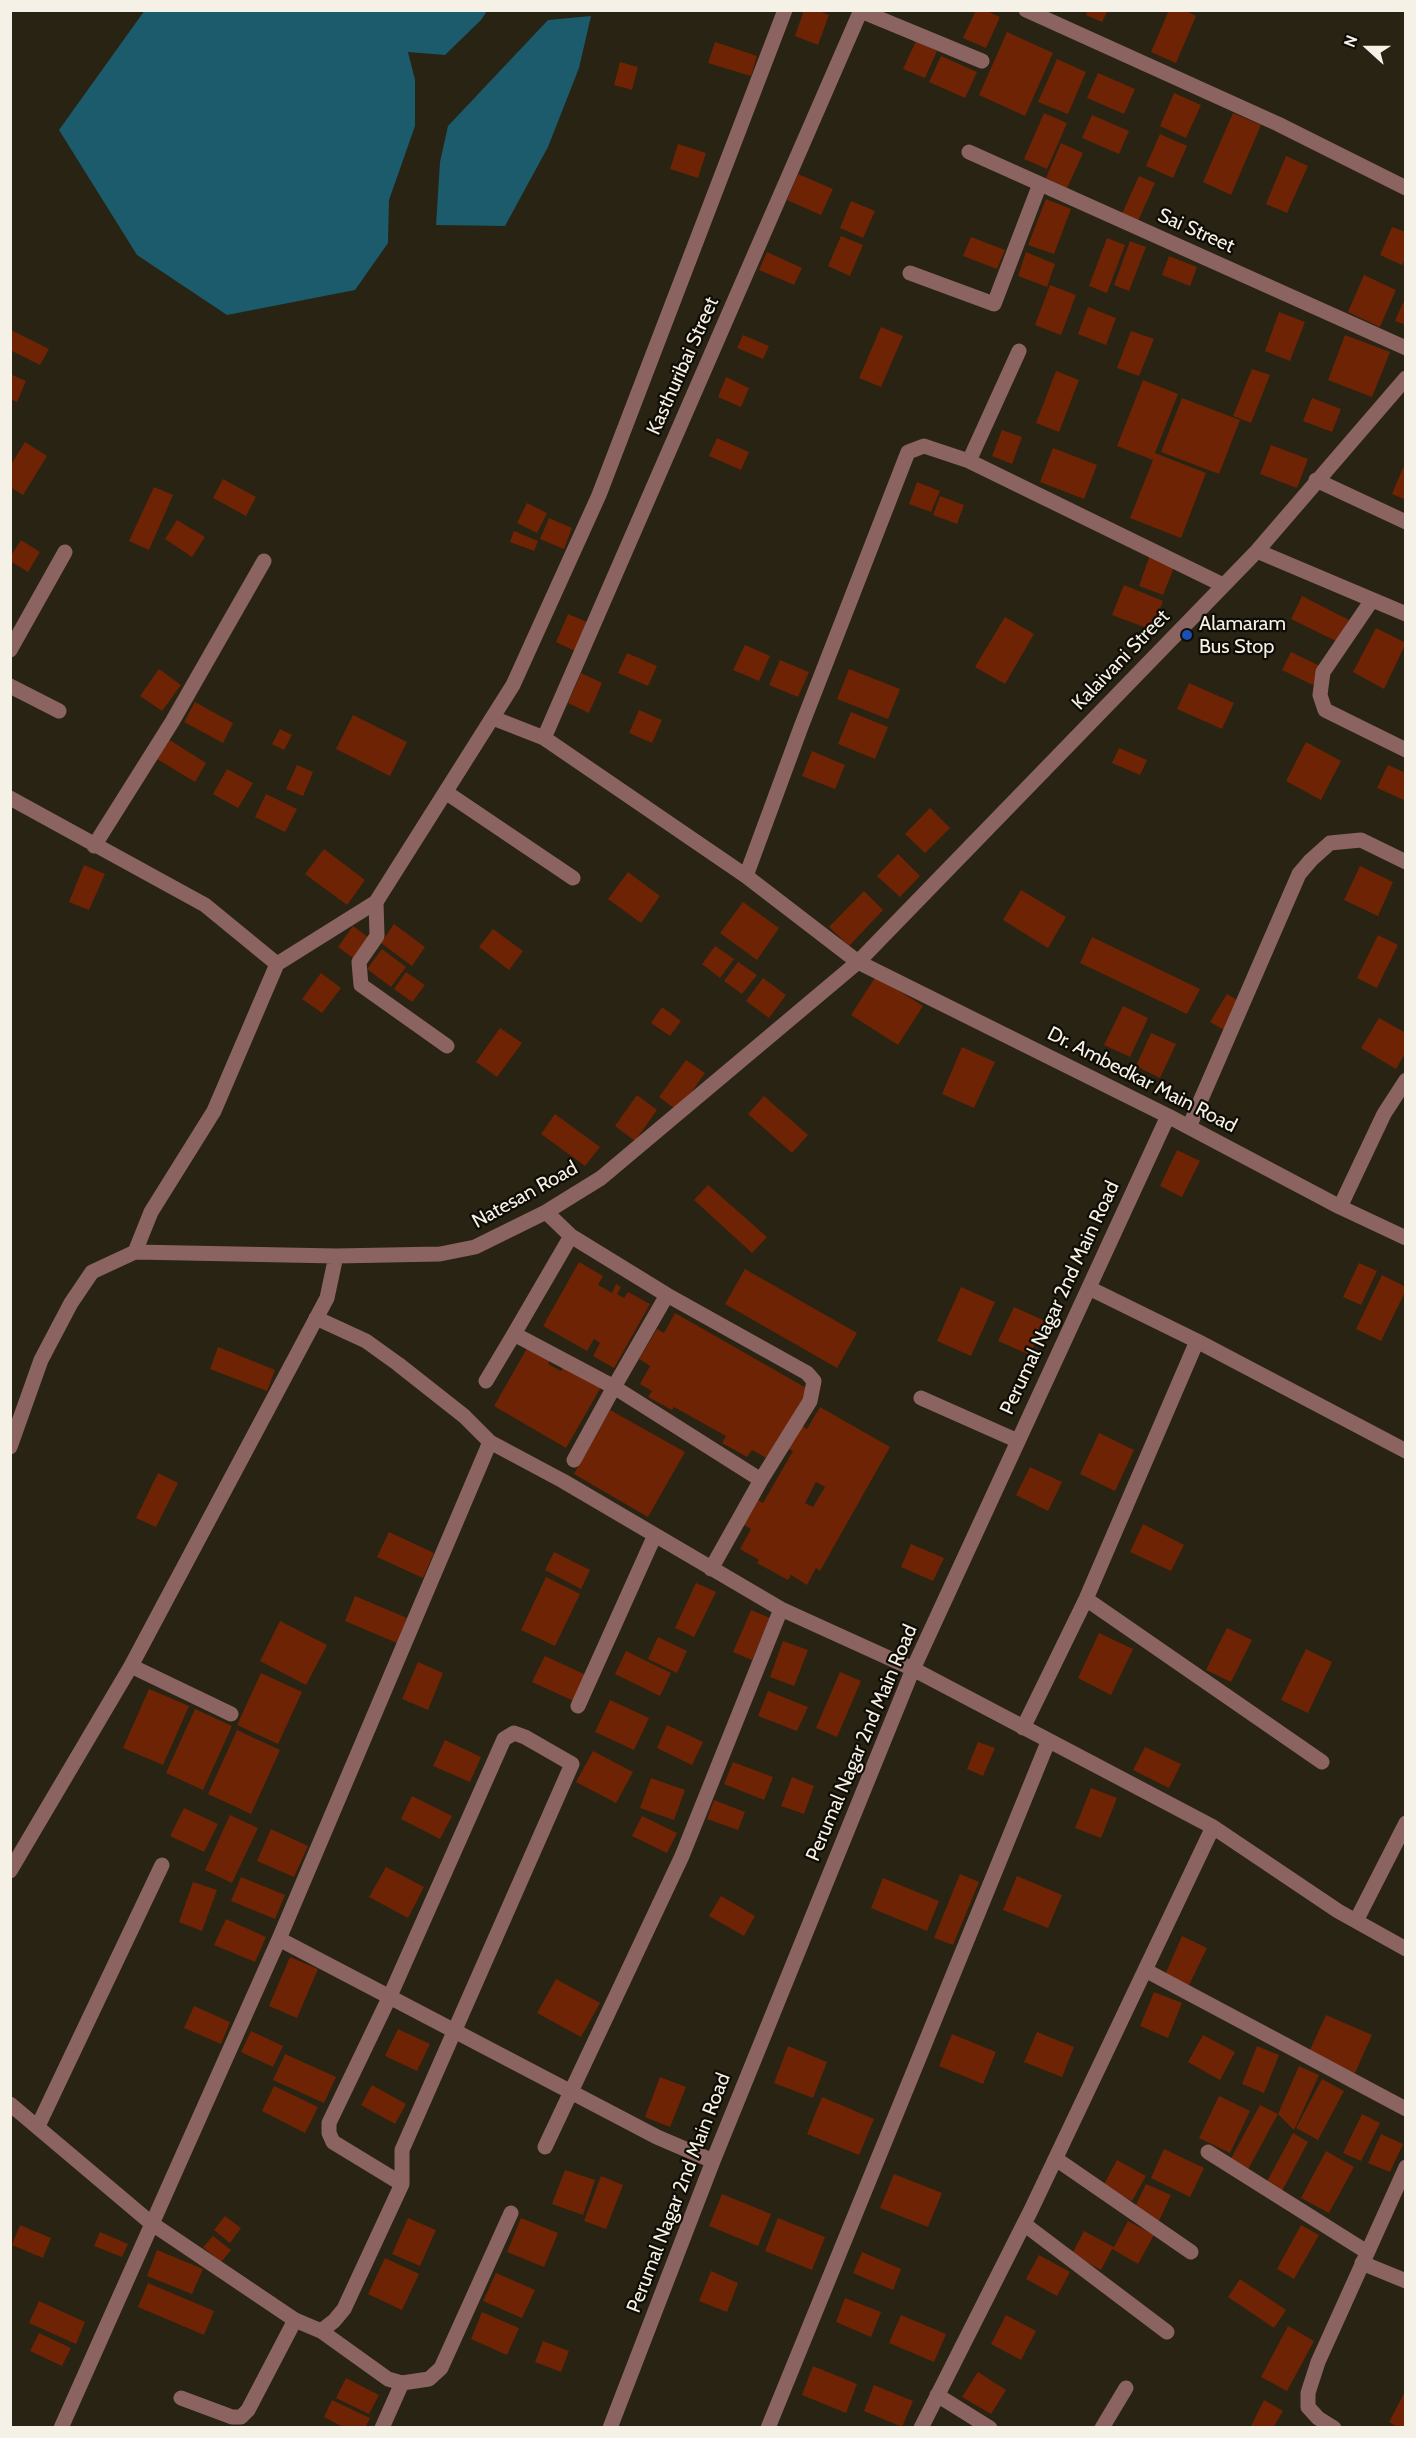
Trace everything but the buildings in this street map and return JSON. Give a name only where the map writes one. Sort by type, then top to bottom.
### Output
[{"type":"street","points":[[10,1447],[15,1423],[41,1360],[71,1303],[92,1272],[135,1252],[151,1212],[214,1112],[277,964],[376,902],[447,793],[513,685],[599,495],[785,10]]},
{"type":"street","points":[[1026,10],[1278,124],[1406,188]]},
{"type":"street","points":[[861,11],[982,61]]},
{"type":"street","name":"Kasthuribai Street","points":[[544,738],[861,11]]},
{"type":"street","name":"Sai Street","points":[[969,152],[1406,348]]},
{"type":"street","points":[[910,273],[994,304],[1040,184]]},
{"type":"street","points":[[969,461],[1019,351]]},
{"type":"street","name":"Kalaivani Street","points":[[858,962],[1257,551],[1406,378]]},
{"type":"street","points":[[746,876],[801,727],[908,452],[924,446],[969,461],[1223,585]]},
{"type":"street","points":[[1316,480],[1406,522]]},
{"type":"street","points":[[1257,551],[1406,614]]},
{"type":"street","points":[[10,650],[65,552]]},
{"type":"street","points":[[94,846],[172,722],[264,561]]},
{"type":"street","points":[[1372,600],[1323,672],[1320,695],[1325,710],[1406,750]]},
{"type":"street","points":[[10,686],[59,711]]},
{"type":"street","name":"Dr. Ambedkar Main Road","points":[[493,718],[544,738],[746,876],[858,962],[1168,1116],[1340,1207],[1406,1238]]},
{"type":"street","points":[[447,793],[573,878]]},
{"type":"street","points":[[10,798],[205,905],[277,964]]},
{"type":"street","points":[[1189,1127],[1299,874],[1330,843],[1361,840],[1406,862]]},
{"type":"street","points":[[376,902],[377,936],[359,962],[361,985],[447,1046]]},
{"type":"street","name":"Natesan Road","points":[[135,1252],[336,1256],[440,1254],[475,1247],[546,1212],[602,1178],[858,962]]},
{"type":"street","points":[[1340,1207],[1384,1114],[1406,1080]]},
{"type":"street","name":"Perumal Nagar 2nd Main Road","points":[[610,2427],[713,2161],[913,1669],[1168,1116]]},
{"type":"street","points":[[546,1212],[571,1236],[667,1295],[807,1373],[814,1381],[810,1401],[761,1480],[711,1569]]},
{"type":"street","points":[[486,1381],[571,1236]]},
{"type":"street","points":[[10,1871],[131,1666],[327,1298],[336,1256]]},
{"type":"street","points":[[1089,1288],[1197,1341],[1406,1451]]},
{"type":"street","points":[[574,1460],[667,1295]]},
{"type":"street","points":[[316,1318],[366,1341],[464,1416],[490,1442],[563,1481],[654,1537],[781,1609],[913,1669],[1213,1827],[1356,1921],[1406,1949]]},
{"type":"street","points":[[514,1334],[614,1387],[761,1480]]},
{"type":"street","points":[[1023,1728],[1086,1599],[1197,1341]]},
{"type":"street","points":[[921,1398],[1018,1442]]},
{"type":"street","points":[[61,2427],[279,1939],[490,1442]]},
{"type":"street","points":[[578,1706],[654,1537]]},
{"type":"street","points":[[1086,1599],[1322,1762]]},
{"type":"street","points":[[545,2147],[682,1856],[781,1609]]},
{"type":"street","points":[[131,1666],[231,1714]]},
{"type":"street","points":[[321,2331],[344,2309],[402,2184],[402,2150],[572,1764],[514,1733],[504,1739],[390,1996],[329,2123],[329,2133],[333,2142],[402,2184]]},
{"type":"street","points":[[768,2427],[1048,1742]]},
{"type":"street","points":[[1356,1921],[1406,1823]]},
{"type":"street","points":[[921,2427],[1056,2159],[1213,1827]]},
{"type":"street","points":[[38,2126],[162,1865]]},
{"type":"street","points":[[279,1939],[657,2137],[713,2161]]},
{"type":"street","points":[[1145,1970],[1406,2109]]},
{"type":"street","points":[[10,2104],[152,2223],[295,2320],[321,2331],[388,2379],[402,2383],[429,2379],[441,2368],[511,2212]]},
{"type":"street","points":[[1208,2152],[1365,2257],[1406,2281]]},
{"type":"street","points":[[1056,2159],[1191,2252]]},
{"type":"street","points":[[1334,2427],[1318,2418],[1308,2407],[1308,2393],[1318,2362],[1406,2167]]},
{"type":"street","points":[[1024,2224],[1167,2332]]},
{"type":"street","points":[[181,2398],[232,2418],[241,2417],[248,2410],[295,2320]]},
{"type":"street","points":[[382,2427],[402,2383]]},
{"type":"street","points":[[1101,2427],[1126,2388]]},
{"type":"street","points":[[937,2395],[990,2427]]},
{"type":"water","points":[[145,10],[487,11],[481,20],[445,55],[408,52],[415,80],[415,126],[389,200],[388,243],[355,290],[227,315],[137,255],[59,130]]},
{"type":"water","points":[[591,16],[579,68],[548,147],[505,226],[436,225],[440,162],[448,126],[548,20]]},
{"type":"place","name":"Alamaram Bus Stop","points":[[1187,635]]}]
